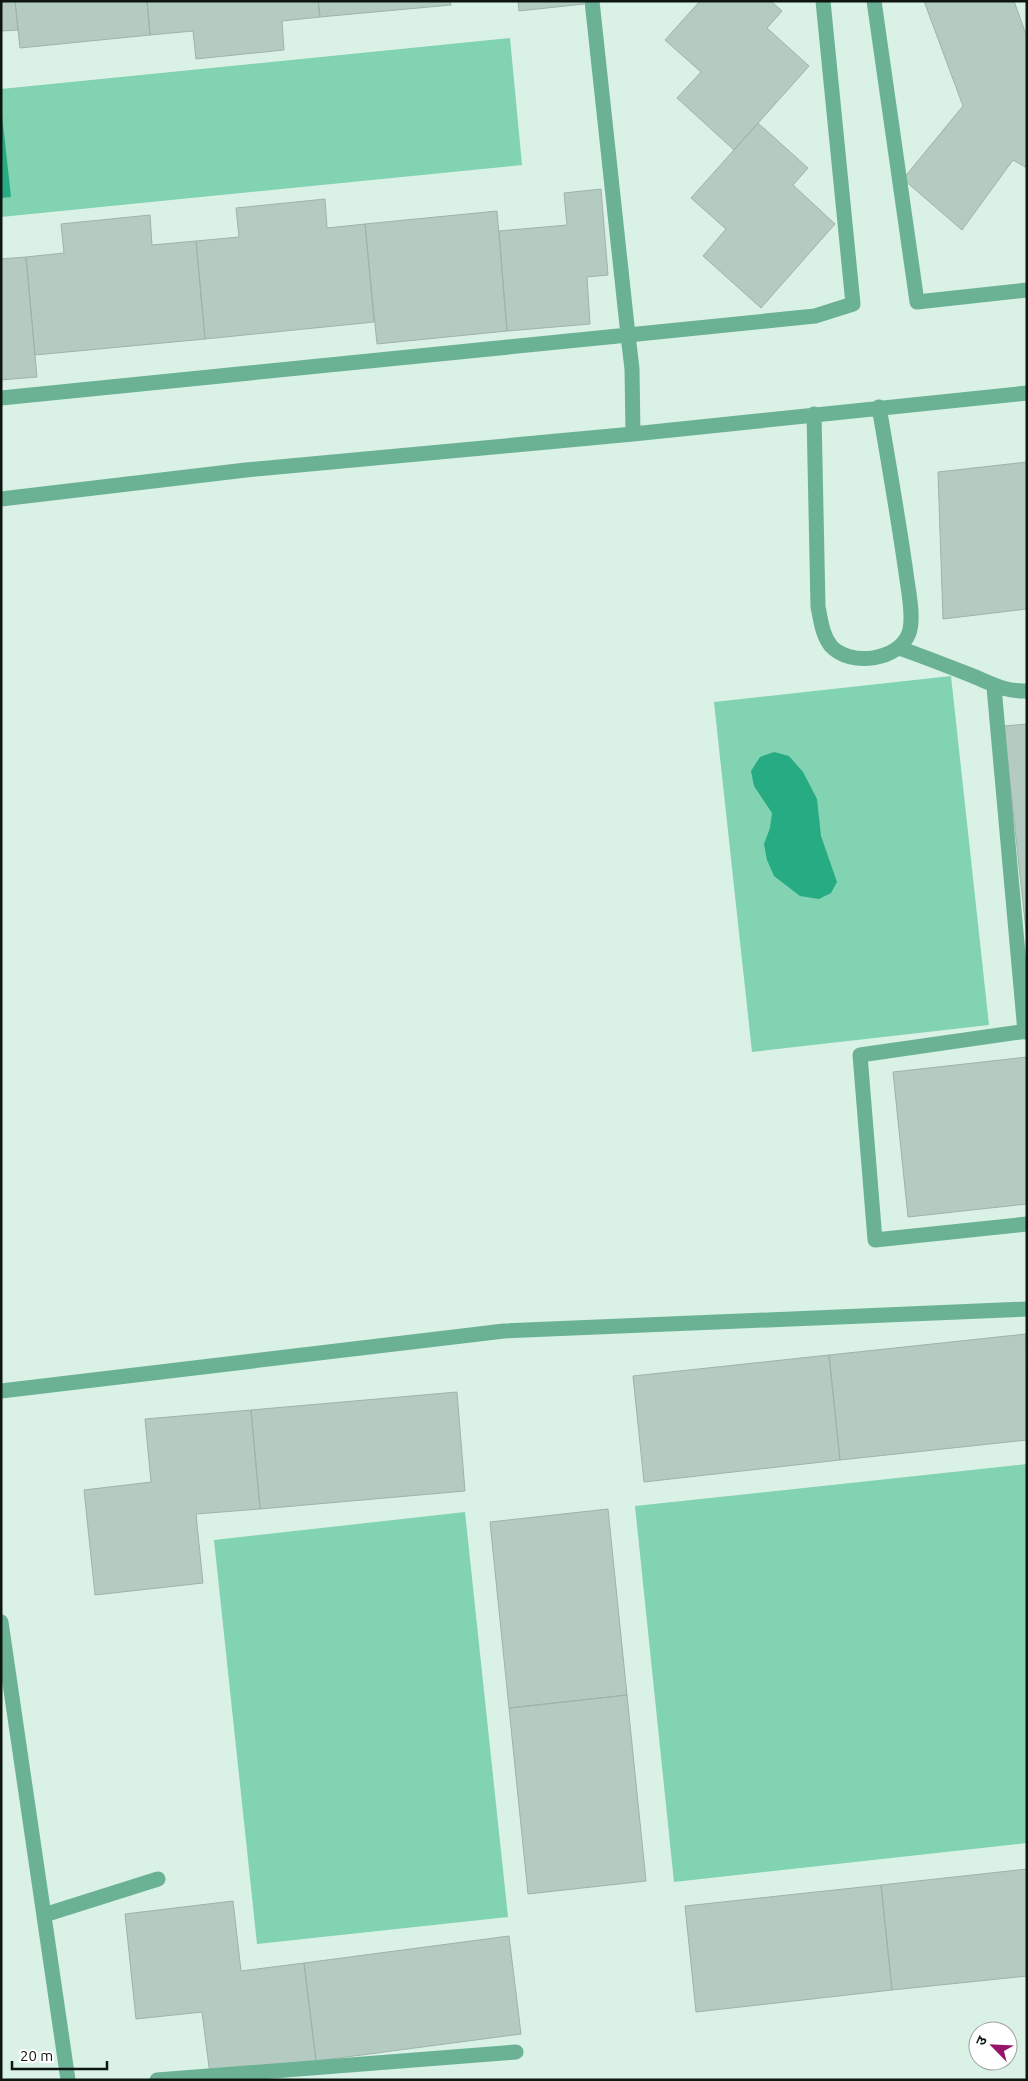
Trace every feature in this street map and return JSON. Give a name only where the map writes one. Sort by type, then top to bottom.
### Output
[{"type":"street","points":[[592,1],[632,369],[633,434]]},
{"type":"street","points":[[1,398],[815,316],[853,304],[823,1]]},
{"type":"street","points":[[874,1],[916,302],[1027,290]]},
{"type":"street","points":[[1,499],[246,470],[633,434],[1027,392]]},
{"type":"street","points":[[814,414],[818,607],[824,632],[832,646],[844,656],[863,658],[884,656],[899,648],[909,633],[911,609],[879,407]]},
{"type":"street","points":[[899,648],[970,674],[994,686],[1027,691]]},
{"type":"street","points":[[994,686],[1026,1031],[860,1055],[875,1240],[1027,1224]]},
{"type":"street","points":[[1,1391],[504,1331],[1027,1309]]},
{"type":"street","points":[[1,1622],[6,1682],[44,1915],[68,2080]]},
{"type":"street","points":[[44,1915],[158,1879]]},
{"type":"street","points":[[157,2080],[516,2052]]},
{"type":"shaded area","points":[[510,38],[522,165],[1,217],[1,89]]},
{"type":"shaded area","points":[[1,106],[11,197],[1,198]]},
{"type":"shaded area","points":[[951,676],[989,1025],[752,1052],[714,702]]},
{"type":"shaded area","points":[[774,752],[789,756],[803,772],[817,799],[821,836],[837,882],[831,893],[819,899],[800,896],[774,876],[767,860],[764,844],[770,828],[772,813],[754,786],[751,771],[760,757]]},
{"type":"shaded area","points":[[1027,1464],[1027,1843],[674,1882],[635,1506]]},
{"type":"shaded area","points":[[465,1512],[508,1917],[257,1944],[214,1540]]},
{"type":"building","points":[[1,1],[15,1],[18,30],[1,31]]},
{"type":"building","points":[[15,1],[147,1],[150,35],[20,48]]},
{"type":"building","points":[[147,1],[318,1],[320,17],[282,21],[284,50],[196,59],[193,31],[150,35]]},
{"type":"building","points":[[318,1],[450,1],[451,5],[320,17]]},
{"type":"building","points":[[518,1],[584,1],[584,4],[519,11]]},
{"type":"building","points":[[700,1],[771,1],[782,11],[767,28],[809,66],[734,150],[677,98],[701,72],[665,40]]},
{"type":"building","points":[[924,1],[1014,1],[1027,37],[1027,168],[1013,160],[962,230],[903,179],[963,106]]},
{"type":"building","points":[[758,123],[808,168],[793,185],[835,224],[761,308],[703,256],[726,229],[691,198]]},
{"type":"building","points":[[601,189],[608,275],[587,277],[590,324],[507,331],[499,231],[567,225],[564,193]]},
{"type":"building","points":[[325,199],[327,228],[365,224],[374,322],[205,339],[196,241],[239,237],[236,208]]},
{"type":"building","points":[[497,211],[507,331],[377,344],[365,224]]},
{"type":"building","points":[[150,215],[152,245],[196,241],[205,339],[35,355],[26,257],[64,253],[61,224]]},
{"type":"building","points":[[26,257],[37,377],[1,380],[1,259]]},
{"type":"building","points":[[1027,462],[1027,609],[943,619],[938,472]]},
{"type":"building","points":[[1027,724],[1027,940],[1004,726]]},
{"type":"building","points":[[1027,1057],[1027,1204],[908,1217],[893,1072]]},
{"type":"building","points":[[1026,1334],[1027,1440],[840,1460],[829,1355]]},
{"type":"building","points":[[829,1355],[840,1460],[644,1482],[633,1376]]},
{"type":"building","points":[[457,1392],[465,1491],[260,1509],[251,1410]]},
{"type":"building","points":[[251,1410],[260,1509],[196,1514],[203,1583],[95,1595],[84,1490],[151,1482],[145,1419]]},
{"type":"building","points":[[608,1509],[627,1695],[509,1708],[490,1522]]},
{"type":"building","points":[[627,1695],[646,1881],[528,1894],[509,1708]]},
{"type":"building","points":[[1027,1869],[1027,1976],[892,1990],[881,1885]]},
{"type":"building","points":[[881,1885],[892,1990],[696,2012],[685,1906]]},
{"type":"building","points":[[233,1901],[241,1971],[304,1963],[316,2061],[210,2075],[202,2012],[136,2019],[125,1914]]},
{"type":"building","points":[[509,1936],[521,2034],[316,2061],[304,1963]]}]
